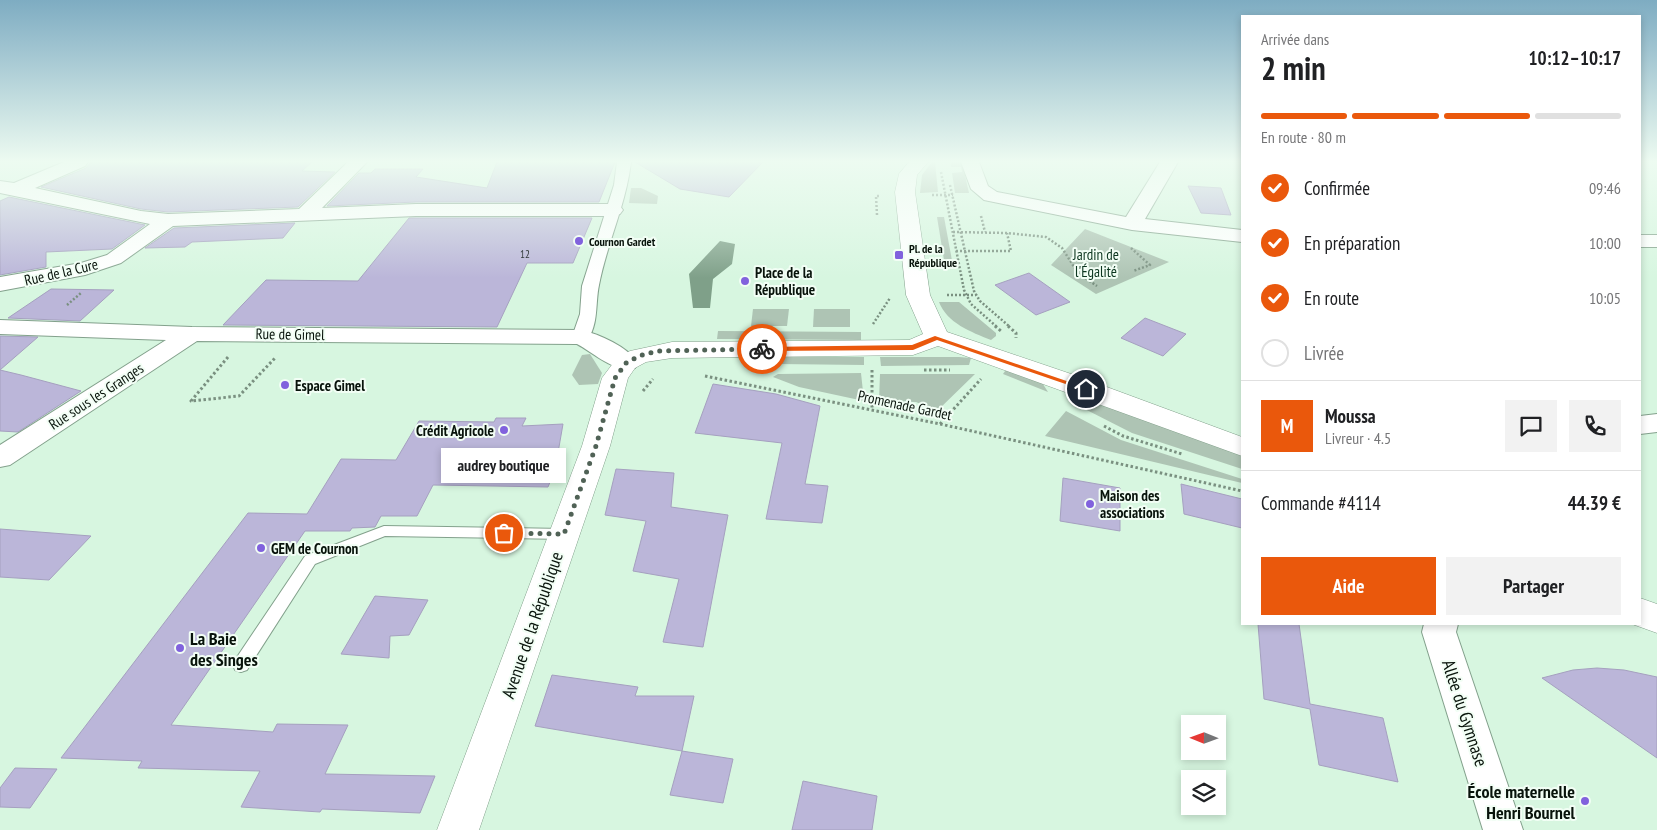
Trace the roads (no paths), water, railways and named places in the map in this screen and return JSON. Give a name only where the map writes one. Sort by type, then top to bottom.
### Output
[{"type":"street","points":[[56,201],[141,217],[168,220],[416,210],[613,210]]},
{"type":"street","points":[[305,214],[319,201]]},
{"type":"street","points":[[616,201],[590,286],[589,314],[580,337],[601,347],[626,363],[639,356],[672,350],[913,347],[937,337],[997,357],[1241,447]]},
{"type":"street","points":[[906,201],[918,295],[937,337]]},
{"type":"street","points":[[1015,201],[1132,224],[1241,236]]},
{"type":"street","points":[[1132,224],[1146,201]]},
{"type":"street","name":"Rue de la Cure","points":[[0,284],[84,269],[114,259],[168,220]]},
{"type":"street","points":[[1641,241],[1657,241]]},
{"type":"street","name":"Rue de Gimel","points":[[0,327],[192,334],[580,337]]},
{"type":"street","name":"Rue sous les Granges","points":[[0,458],[192,334]]},
{"type":"street","name":"Avenue de la République","points":[[458,830],[596,446],[615,378],[626,363]]},
{"type":"street","points":[[1641,425],[1657,423]]},
{"type":"street","points":[[1641,612],[1657,618]]},
{"type":"street","name":"Allée du Gymnase","points":[[1441,625],[1439,632],[1503,830]]},
{"type":"lane","points":[[241,665],[310,560],[384,531],[564,534]]},
{"type":"place","name":"Cournon Gardet","points":[[579,241]]},
{"type":"place","name":"Pl. de la République","points":[[899,255]]},
{"type":"place","name":"Place de la République","points":[[745,281]]},
{"type":"place","name":"Espace Gimel","points":[[285,385]]},
{"type":"place","name":"Crédit Agricole","points":[[504,430]]},
{"type":"place","name":"Maison des associations","points":[[1090,504]]},
{"type":"place","name":"audrey boutique","points":[[504,533]]},
{"type":"place","name":"GEM de Cournon","points":[[261,548]]},
{"type":"place","name":"La Baie des Singes","points":[[180,648]]},
{"type":"place","name":"École maternelle Henri Bournel","points":[[1585,801]]},
{"type":"park label","name":"Jardin de l'Égalité","points":[[1096,262]]}]
